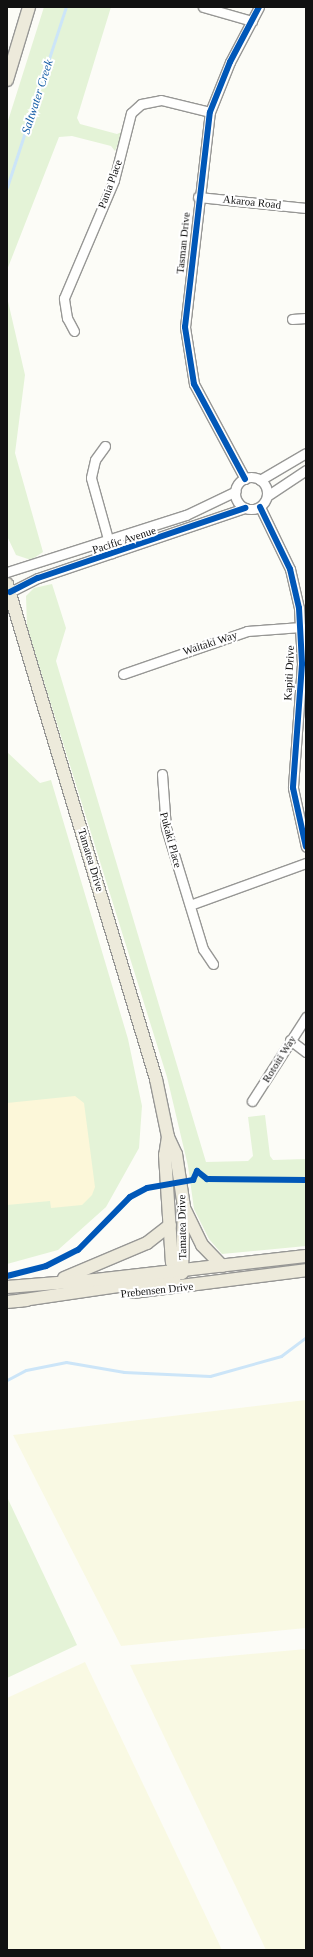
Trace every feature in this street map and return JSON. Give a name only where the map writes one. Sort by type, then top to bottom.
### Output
[{"type":"main road","points":[[7,80],[29,7]]},
{"type":"main road","name":"Tamatea Drive","points":[[8,588],[122,960],[168,1137],[176,1154],[184,1207],[180,1271]]},
{"type":"main road","name":"Tamatea Drive","points":[[168,1137],[165,1155],[170,1225],[180,1271]]},
{"type":"main road","points":[[184,1207],[202,1246],[222,1266]]},
{"type":"main road","points":[[36,1286],[111,1259],[147,1242],[170,1225]]},
{"type":"main road","name":"Prebensen Drive","points":[[7,1287],[36,1286],[306,1256]]},
{"type":"main road","points":[[13,1301],[157,1281],[180,1271],[192,1276],[306,1264]]},
{"type":"main road","name":"Prebensen Drive","points":[[13,1301],[92,1297],[306,1270]]},
{"type":"street","points":[[203,7],[252,21]]},
{"type":"street","name":"Tasman Drive","points":[[244,479],[194,384],[185,346],[198,197],[210,112],[230,62],[259,7]]},
{"type":"street","name":"Pania Place","points":[[74,331],[67,318],[64,298],[114,180],[131,113],[141,104],[161,100],[210,112]]},
{"type":"street","name":"Akaroa Road","points":[[198,197],[306,208]]},
{"type":"street","points":[[292,319],[306,318]]},
{"type":"street","points":[[105,446],[95,460],[90,478],[112,553]]},
{"type":"street","points":[[306,453],[260,480],[244,479],[236,491],[238,501],[245,508],[260,507],[267,496],[306,470]]},
{"type":"street","points":[[260,480],[267,496]]},
{"type":"street","name":"Pacific Avenue","points":[[7,572],[186,515],[236,491]]},
{"type":"street","name":"Kapiti Drive","points":[[260,507],[290,570],[301,628],[301,718],[292,788],[306,847]]},
{"type":"street","name":"Pacific Avenue","points":[[8,588],[245,508]]},
{"type":"street","name":"Waitaki Way","points":[[123,674],[241,632],[301,628]]},
{"type":"street","name":"Pukaki Place","points":[[162,774],[165,822],[203,949],[213,964]]},
{"type":"street","points":[[190,905],[306,863]]},
{"type":"street","name":"Rotoiti Way","points":[[252,1101],[306,1017]]},
{"type":"street","points":[[290,1040],[306,1052]]},
{"type":"green space","points":[[44,7],[111,7],[77,118],[80,124],[117,134],[124,131],[115,151],[111,146],[72,136],[59,137],[7,270],[7,124]]},
{"type":"green space","points":[[7,297],[25,375],[15,453],[43,552],[31,560],[16,555],[7,536]]},
{"type":"green space","points":[[52,584],[66,628],[56,661],[206,1162],[248,1161],[253,1156],[248,1117],[265,1115],[270,1156],[273,1160],[306,1159],[306,1246],[222,1254],[209,1239],[194,1209],[188,1166],[167,1077],[27,627],[26,596],[34,588]]},
{"type":"green space","points":[[7,752],[40,783],[51,780],[128,1039],[142,1106],[139,1148],[106,1207],[58,1250],[7,1264]]},
{"type":"green space","points":[[306,1400],[306,1628],[121,1646],[13,1435]]},
{"type":"green space","points":[[7,1497],[77,1645],[7,1678]]},
{"type":"green space","points":[[306,1649],[306,1950],[266,1950],[130,1665]]},
{"type":"green space","points":[[85,1662],[222,1950],[7,1950],[7,1698]]},
{"type":"sand","points":[[75,1096],[84,1103],[95,1187],[92,1195],[82,1205],[51,1208],[50,1201],[7,1205],[7,1103]]},
{"type":"waterway","name":"Saltwater Creek","points":[[7,187],[66,7]]},
{"type":"waterway","points":[[7,1380],[26,1370],[66,1362],[124,1372],[210,1376],[281,1356],[306,1337]]},
{"type":"cycle path","points":[[245,479],[194,384],[185,327],[210,112],[230,62],[259,7]]},
{"type":"cycle path","points":[[260,507],[290,569],[299,608],[302,664],[293,788],[306,847]]},
{"type":"cycle path","points":[[10,592],[38,578],[245,508]]},
{"type":"cycle path","points":[[7,1276],[46,1266],[78,1250],[130,1197],[147,1188],[193,1180],[197,1171],[207,1179],[306,1180]]}]
